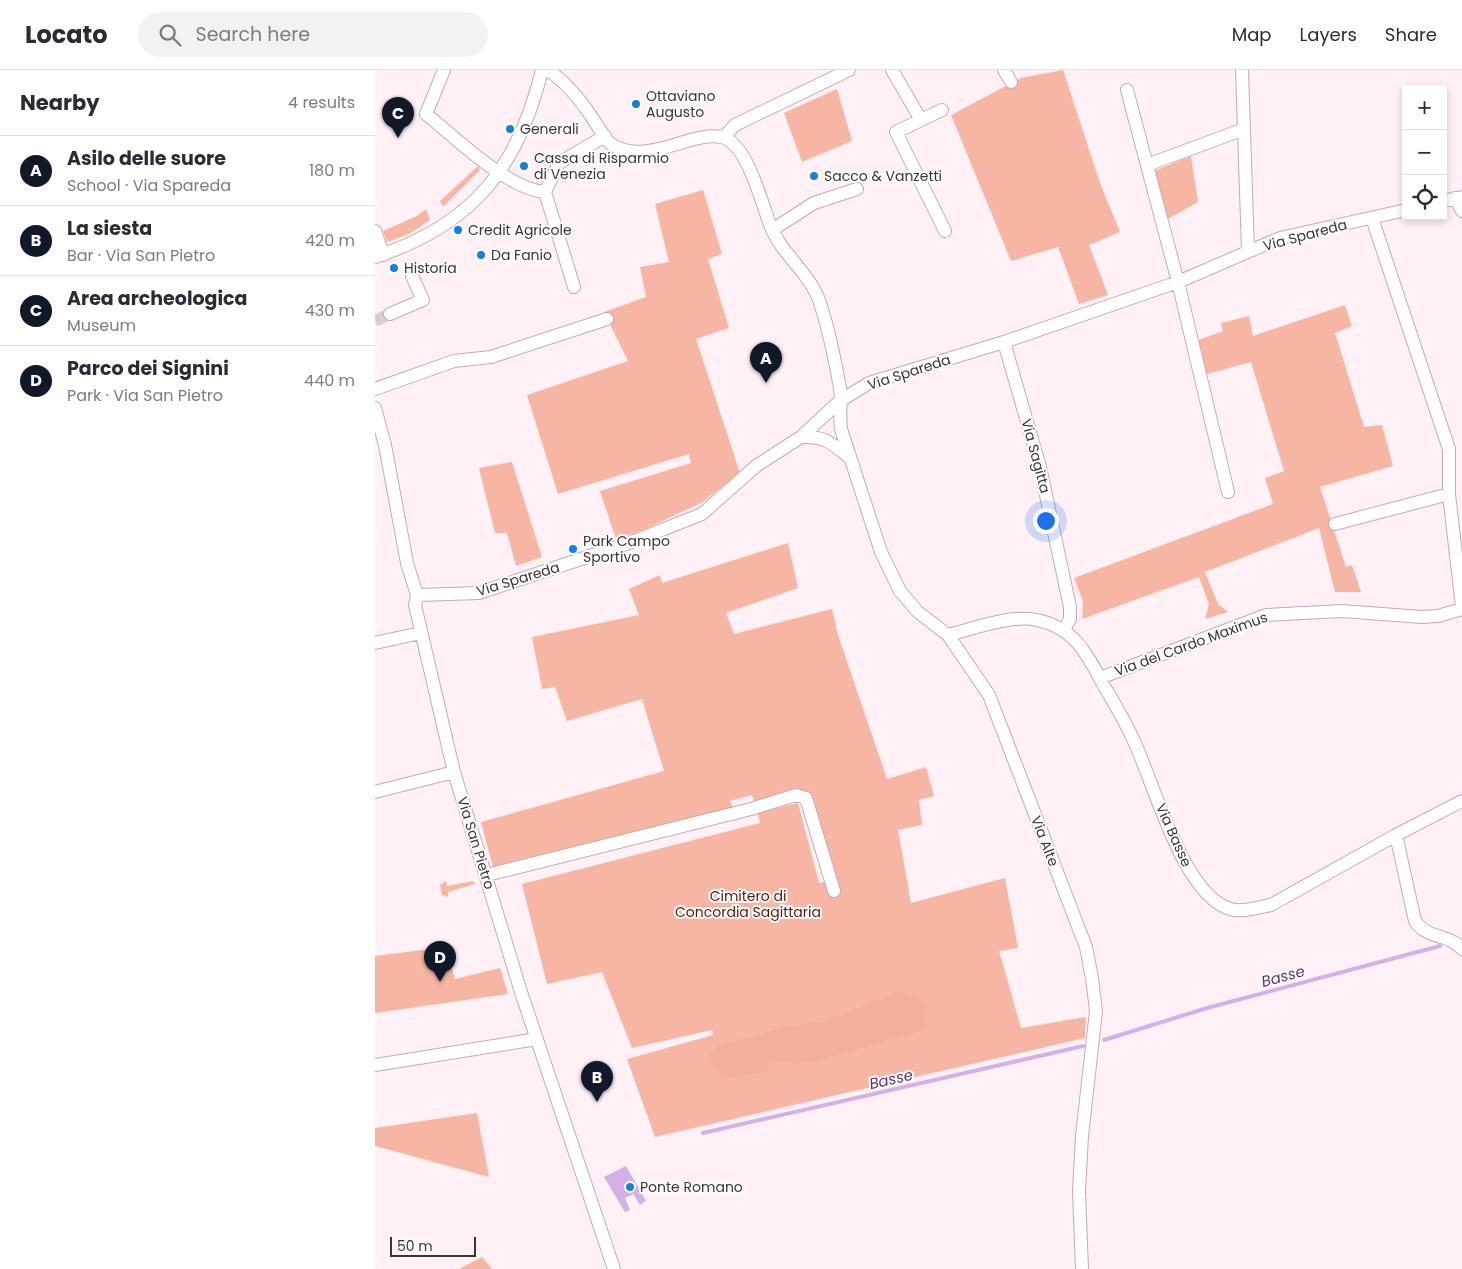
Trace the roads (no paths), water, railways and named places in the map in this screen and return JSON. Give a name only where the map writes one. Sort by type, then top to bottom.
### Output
[{"type":"street","points":[[444,70],[426,114],[499,174],[536,192],[545,192]]},
{"type":"street","points":[[375,231],[379,256],[417,240],[444,225],[470,205],[499,174],[524,128],[542,70]]},
{"type":"street","points":[[548,70],[562,80],[583,103],[611,144],[632,151],[657,151],[713,136],[724,138],[735,126],[849,70]]},
{"type":"street","points":[[892,70],[921,120]]},
{"type":"street","points":[[1004,70],[1011,82]]},
{"type":"street","points":[[1242,70],[1248,251]]},
{"type":"street","points":[[1127,90],[1178,282],[1228,492]]},
{"type":"street","points":[[942,110],[896,132],[945,232]]},
{"type":"street","points":[[1147,165],[1244,129]]},
{"type":"street","points":[[574,287],[545,192],[559,163],[605,136]]},
{"type":"street","name":"Via Alte","points":[[724,138],[736,148],[746,162],[771,230],[814,288],[820,302],[840,389],[838,412],[849,457],[881,552],[900,591],[918,612],[948,636],[989,695],[1085,947],[1092,978],[1096,1012],[1082,1136],[1079,1190],[1083,1269]]},
{"type":"street","points":[[771,230],[814,203],[857,189]]},
{"type":"street","points":[[1453,199],[1462,211]]},
{"type":"street","name":"Via Spareda","points":[[417,595],[479,593],[629,543],[702,514],[756,466],[801,437],[840,402],[869,383],[1004,342],[1178,282],[1280,238],[1402,211]]},
{"type":"street","points":[[1372,218],[1449,449],[1449,494],[1462,608]]},
{"type":"street","points":[[390,314],[423,300],[413,276]]},
{"type":"street","points":[[375,389],[454,361],[491,357],[607,319]]},
{"type":"street","name":"Via Sagitta","points":[[1004,342],[1040,467],[1070,607],[1070,619],[1064,630]]},
{"type":"street","name":"Via San Pietro","points":[[375,408],[380,447],[407,563],[417,595],[415,604],[421,633],[454,772],[537,1039],[614,1269]]},
{"type":"street","points":[[801,437],[815,436],[826,439],[849,457]]},
{"type":"street","points":[[1335,524],[1449,494]]},
{"type":"street","name":"Via del Cardo Maximus","points":[[1100,678],[1266,615],[1342,611],[1421,617],[1438,616],[1462,608]]},
{"type":"street","name":"Via Basse","points":[[948,636],[1017,620],[1035,619],[1064,630],[1080,644],[1133,738],[1183,859],[1205,892],[1231,910],[1271,905],[1396,835],[1462,801]]},
{"type":"street","points":[[375,643],[421,633]]},
{"type":"street","points":[[377,792],[454,772]]},
{"type":"street","points":[[487,875],[751,809],[796,795],[806,798],[834,891]]},
{"type":"street","points":[[1396,835],[1415,921],[1420,929],[1434,936],[1449,939],[1462,949]]},
{"type":"street","points":[[375,1065],[537,1039]]},
{"type":"waterway","name":"Basse","points":[[1104,1040],[1207,1008],[1440,946]]},
{"type":"waterway","name":"Basse","points":[[703,1133],[1083,1046]]},
{"type":"tunnel","points":[[375,321],[390,314]]},
{"type":"place","name":"Ottaviano Augusto","points":[[636,104]]},
{"type":"place","name":"Generali","points":[[510,129]]},
{"type":"place","name":"Area archeologica","points":[[398,138]]},
{"type":"place","name":"Cassa di Risparmio di Venezia","points":[[524,166]]},
{"type":"place","name":"Sacco & Vanzetti","points":[[814,176]]},
{"type":"place","name":"Credit Agricole","points":[[458,230]]},
{"type":"place","name":"Da Fanio","points":[[481,255]]},
{"type":"place","name":"Historia","points":[[394,268]]},
{"type":"place","name":"Asilo delle suore","points":[[766,383]]},
{"type":"place","name":"Park Campo Sportivo","points":[[573,549]]},
{"type":"place","name":"Parco dei Signini","points":[[440,982]]},
{"type":"place","name":"La siesta","points":[[597,1102]]},
{"type":"place","name":"Ponte Romano","points":[[630,1187]]},
{"type":"park label","name":"Cimitero di Concordia Sagittaria","points":[[748,904]]}]
